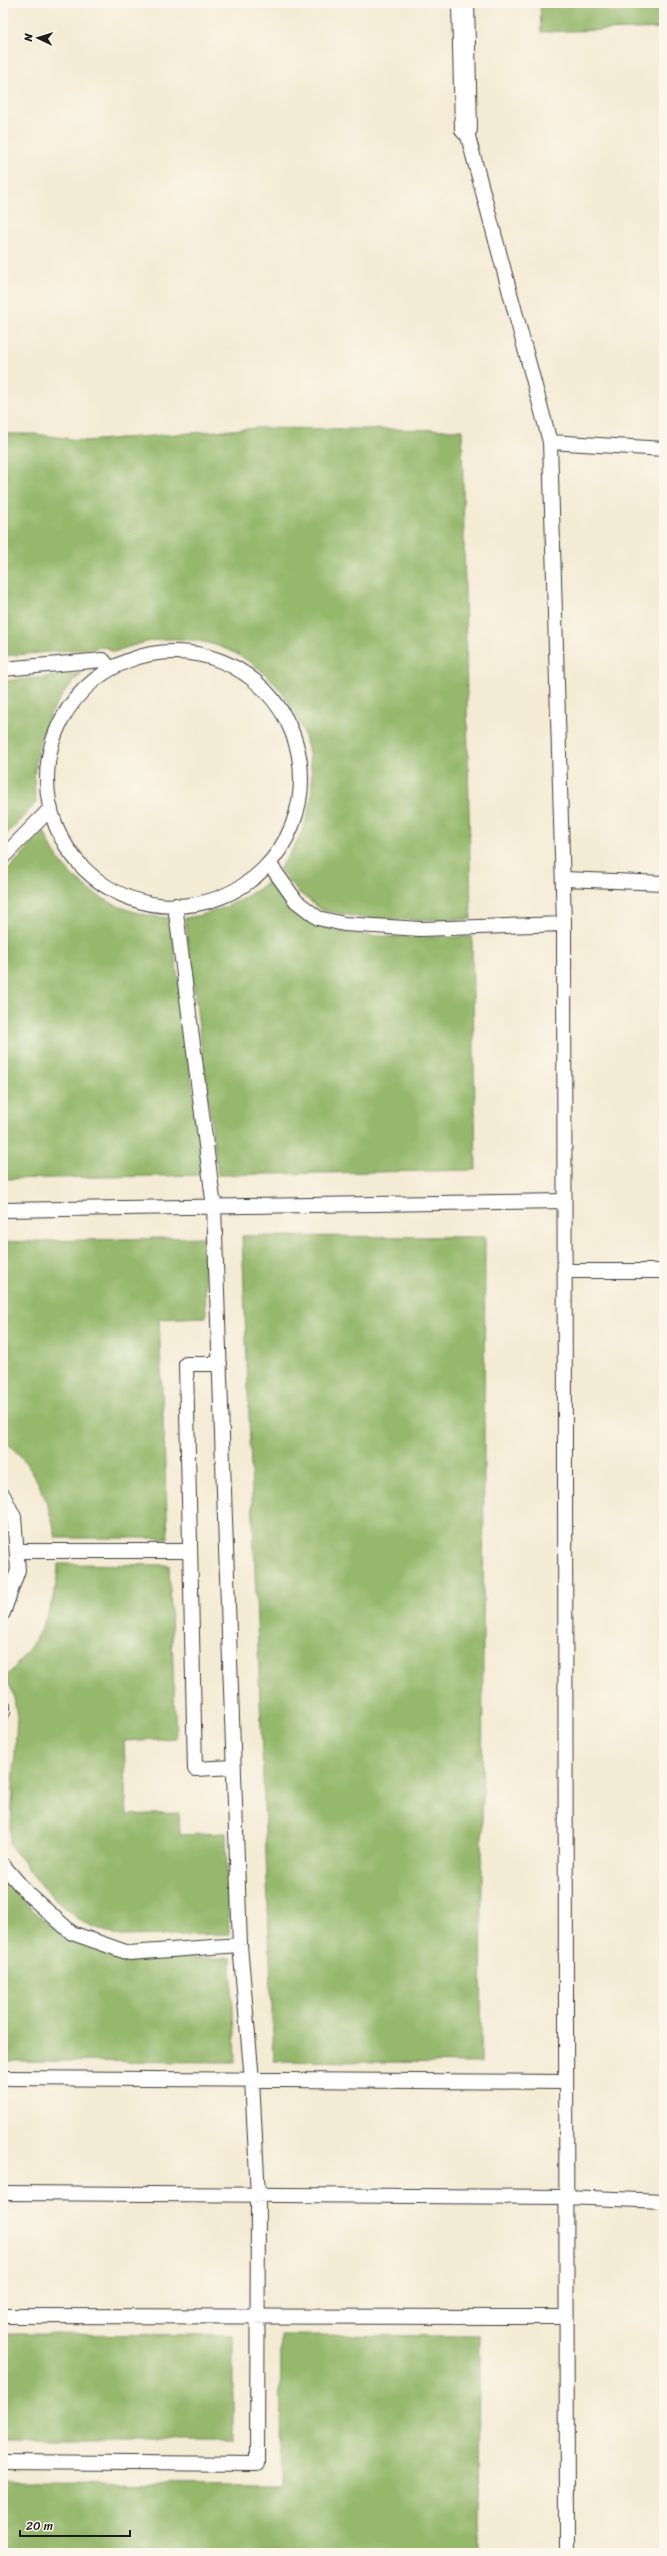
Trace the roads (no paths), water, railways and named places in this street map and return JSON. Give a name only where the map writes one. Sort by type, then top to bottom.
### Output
[{"type":"street","points":[[463,3],[466,129]]},
{"type":"lane","points":[[466,129],[550,442],[564,879],[566,2553]]},
{"type":"lane","points":[[550,442],[664,449]]},
{"type":"lane","points":[[163,650],[206,654],[247,673],[271,694],[294,732],[302,793],[295,823],[271,866],[232,894],[175,905],[144,904],[102,886],[68,851],[50,810],[46,765],[53,735],[75,697],[109,667],[163,650]]},
{"type":"lane","points":[[3,669],[103,660],[109,667]]},
{"type":"lane","points":[[3,857],[50,810]]},
{"type":"lane","points":[[271,866],[296,901],[318,918],[344,924],[420,929],[564,924]]},
{"type":"lane","points":[[564,879],[664,883]]},
{"type":"lane","points":[[3,2462],[257,2464],[258,2196],[252,2080],[240,1945],[214,1207],[175,905]]},
{"type":"lane","points":[[3,1210],[564,1201]]},
{"type":"lane","points":[[564,1271],[664,1270]]},
{"type":"lane","points":[[220,1364],[186,1364],[196,1770],[234,1767]]},
{"type":"lane","points":[[3,1494],[14,1517],[18,1570],[3,1613]]},
{"type":"lane","points":[[17,1551],[190,1551]]},
{"type":"lane","points":[[3,1706],[3,1712]]},
{"type":"lane","points":[[3,1865],[26,1893],[72,1933],[129,1953],[240,1945]]},
{"type":"lane","points":[[3,2078],[566,2082]]},
{"type":"lane","points":[[3,2193],[566,2197],[664,2201]]},
{"type":"lane","points":[[3,2316],[566,2317]]}]
